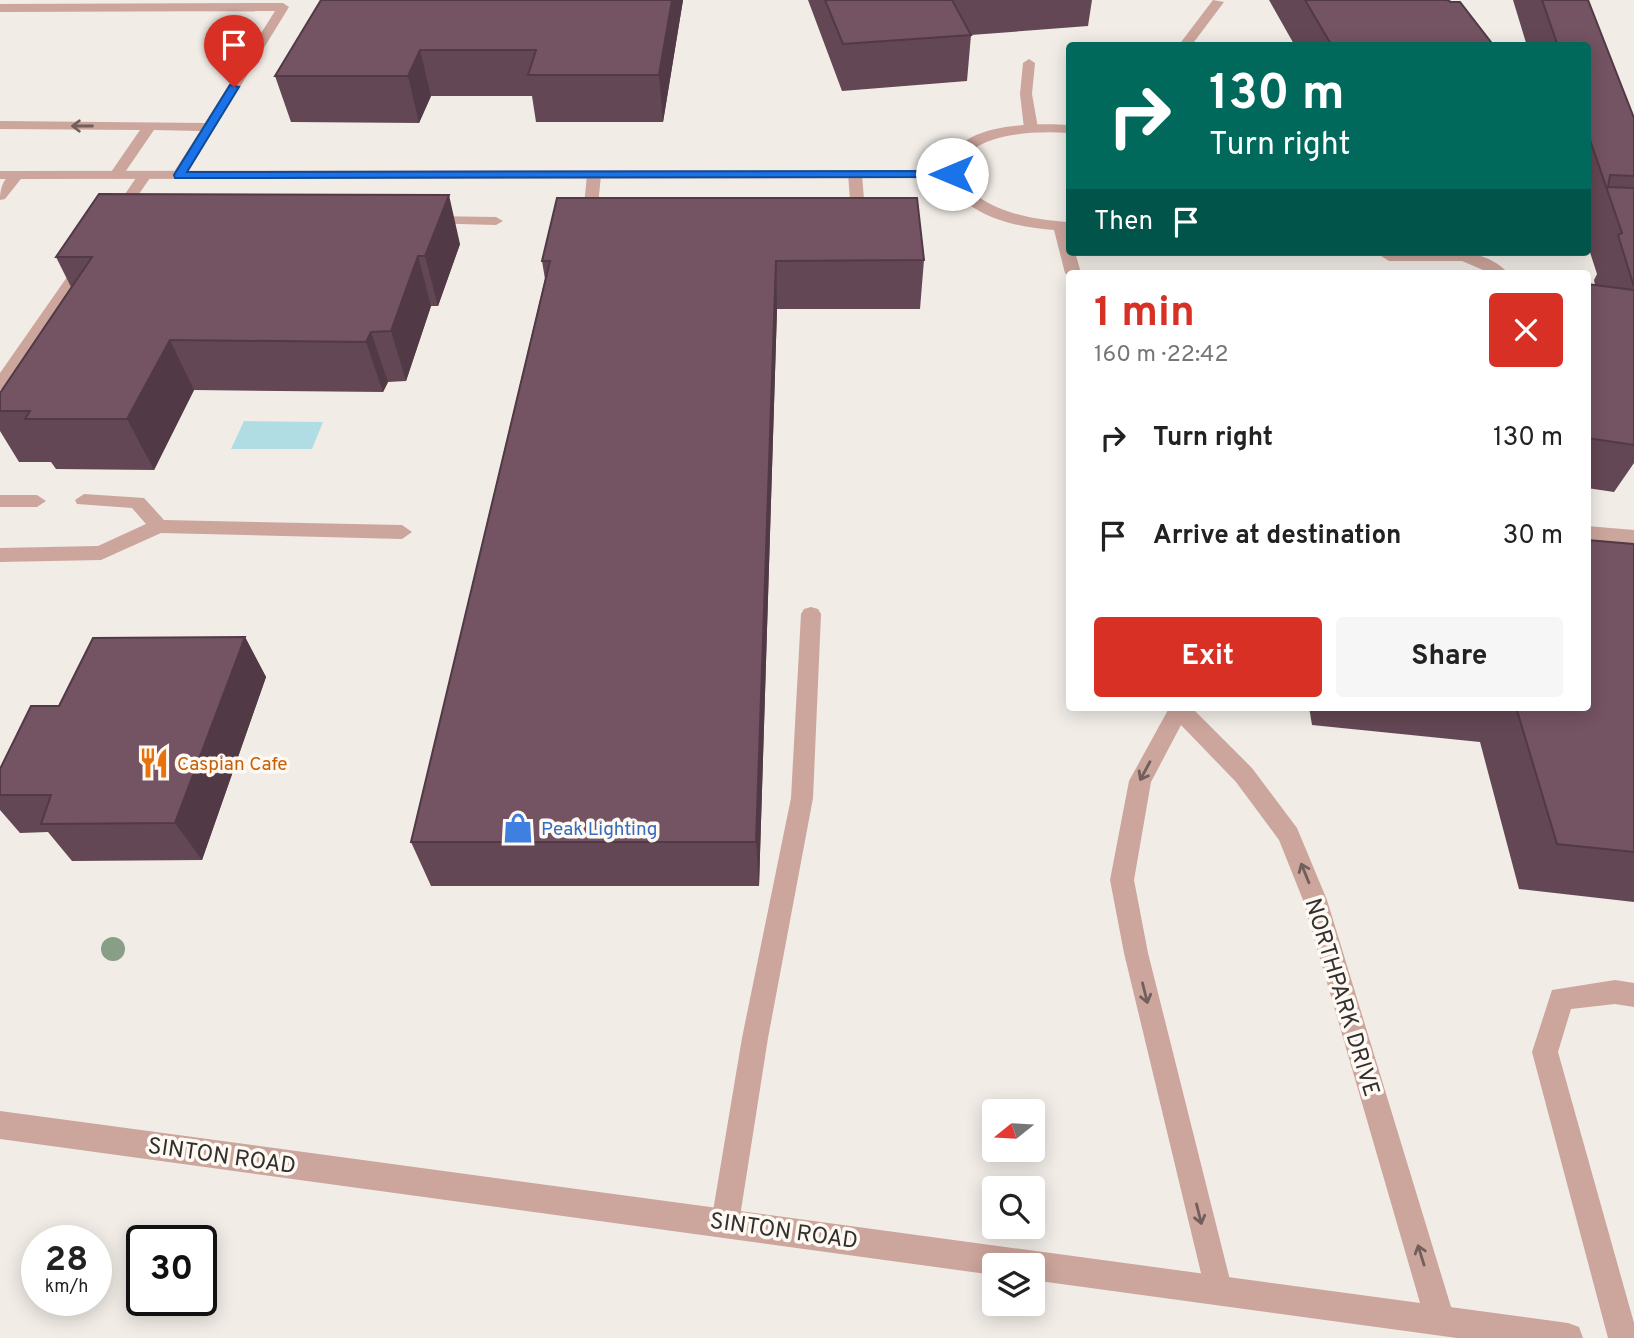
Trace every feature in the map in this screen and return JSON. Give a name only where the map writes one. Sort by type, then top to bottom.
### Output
[{"type":"street","points":[[1187,42],[1218,2]]},
{"type":"street","points":[[0,8],[283,7],[179,175]]},
{"type":"street","points":[[1029,63],[1026,94],[1031,128]]},
{"type":"street","points":[[0,125],[209,127]]},
{"type":"street","points":[[116,175],[150,126]]},
{"type":"street","points":[[1065,226],[1016,221],[980,207],[957,185],[952,174],[957,156],[974,141],[1003,130],[1066,129]]},
{"type":"street","points":[[848,236],[859,230],[855,174]]},
{"type":"street","points":[[0,175],[952,174]]},
{"type":"street","points":[[0,196],[17,175]]},
{"type":"street","points":[[119,220],[145,175]]},
{"type":"street","points":[[594,175],[589,232],[597,237]]},
{"type":"street","points":[[415,220],[496,221]]},
{"type":"street","points":[[0,385],[94,250]]},
{"type":"street","points":[[1389,256],[1449,256],[1482,260],[1496,270]]},
{"type":"street","points":[[84,500],[137,502],[159,526]]},
{"type":"street","points":[[0,501],[37,501]]},
{"type":"street","points":[[0,555],[101,553],[159,526],[402,533]]},
{"type":"street","points":[[1591,533],[1634,537]]},
{"type":"street","points":[[725,1223],[755,1038],[802,798],[811,614]]},
{"type":"street","name":"NORTHPARK DRIVE","points":[[1176,711],[1140,781],[1122,880],[1136,953],[1217,1288]]},
{"type":"street","name":"NORTHPARK DRIVE","points":[[1179,711],[1244,775],[1289,835],[1315,900],[1440,1320]]},
{"type":"street","points":[[1623,1338],[1545,1052],[1561,998],[1615,992],[1634,995]]},
{"type":"street","name":"SINTON ROAD","points":[[0,1125],[1217,1288],[1568,1338]]},
{"type":"water","points":[[244,421],[323,422],[312,449],[231,449]]},
{"type":"building","points":[[321,0],[672,0],[659,75],[528,75],[536,50],[420,50],[408,76],[275,76]]},
{"type":"building","points":[[825,0],[952,0],[971,35],[843,44]]},
{"type":"building","points":[[1305,0],[1460,2],[1491,42],[1330,42]]},
{"type":"building","points":[[1542,0],[1588,0],[1634,118],[1634,176],[1610,175],[1608,187],[1634,188],[1634,287],[1618,235],[1622,233],[1591,143],[1591,42],[1557,42]]},
{"type":"building","points":[[99,194],[449,195],[425,256],[418,256],[391,331],[371,332],[366,342],[170,340],[127,419],[25,419],[30,411],[0,411],[0,393],[92,257],[56,257]]},
{"type":"building","points":[[557,198],[917,198],[924,260],[776,261],[756,842],[411,842],[550,261],[542,261]]},
{"type":"building","points":[[1591,285],[1634,290],[1634,445],[1591,439]]},
{"type":"building","points":[[1591,540],[1634,544],[1634,852],[1557,844],[1517,711],[1591,711]]},
{"type":"building","points":[[245,637],[175,823],[41,824],[51,795],[0,795],[0,769],[31,706],[59,706],[93,638]]},
{"type":"place","name":"Caspian Cafe","points":[[154,763]]},
{"type":"place","name":"Peak Lighting","points":[[518,828]]},
{"type":"route","points":[[234,87],[179,175],[952,174]]}]
